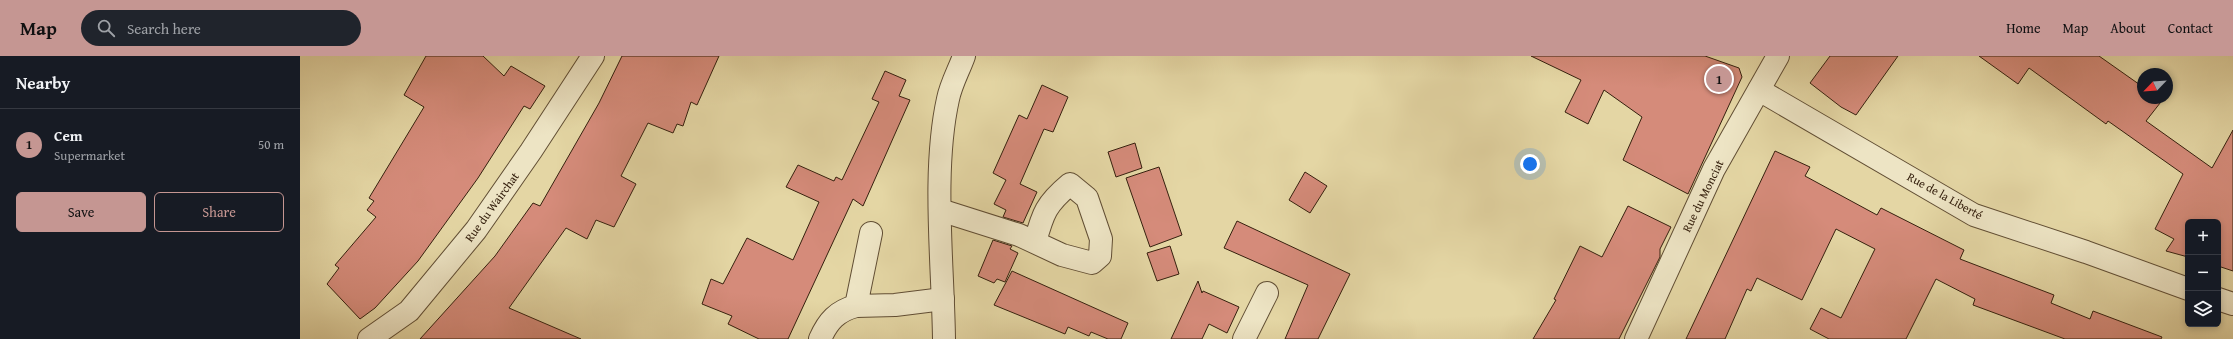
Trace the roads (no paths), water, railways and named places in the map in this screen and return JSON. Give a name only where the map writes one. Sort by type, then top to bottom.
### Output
[{"type":"street","name":"Rue du Wairchat","points":[[369,339],[409,311],[476,230],[531,151],[593,56]]},
{"type":"street","points":[[944,339],[940,210],[942,150],[948,98],[964,56]]},
{"type":"street","name":"Rue du Monciat","points":[[1636,339],[1714,170],[1778,56]]},
{"type":"street","name":"Rue de la Liberté","points":[[1759,90],[1974,215],[2086,252],[2185,289]]},
{"type":"street","points":[[940,210],[966,217],[1035,242]]},
{"type":"street","points":[[856,306],[871,233]]},
{"type":"street","points":[[1244,339],[1267,293]]},
{"type":"street","points":[[820,339],[827,322],[848,308],[856,306],[943,299]]},
{"type":"street","points":[[2221,300],[2233,304]]},
{"type":"place","name":"Cem","points":[[1719,79]]}]
